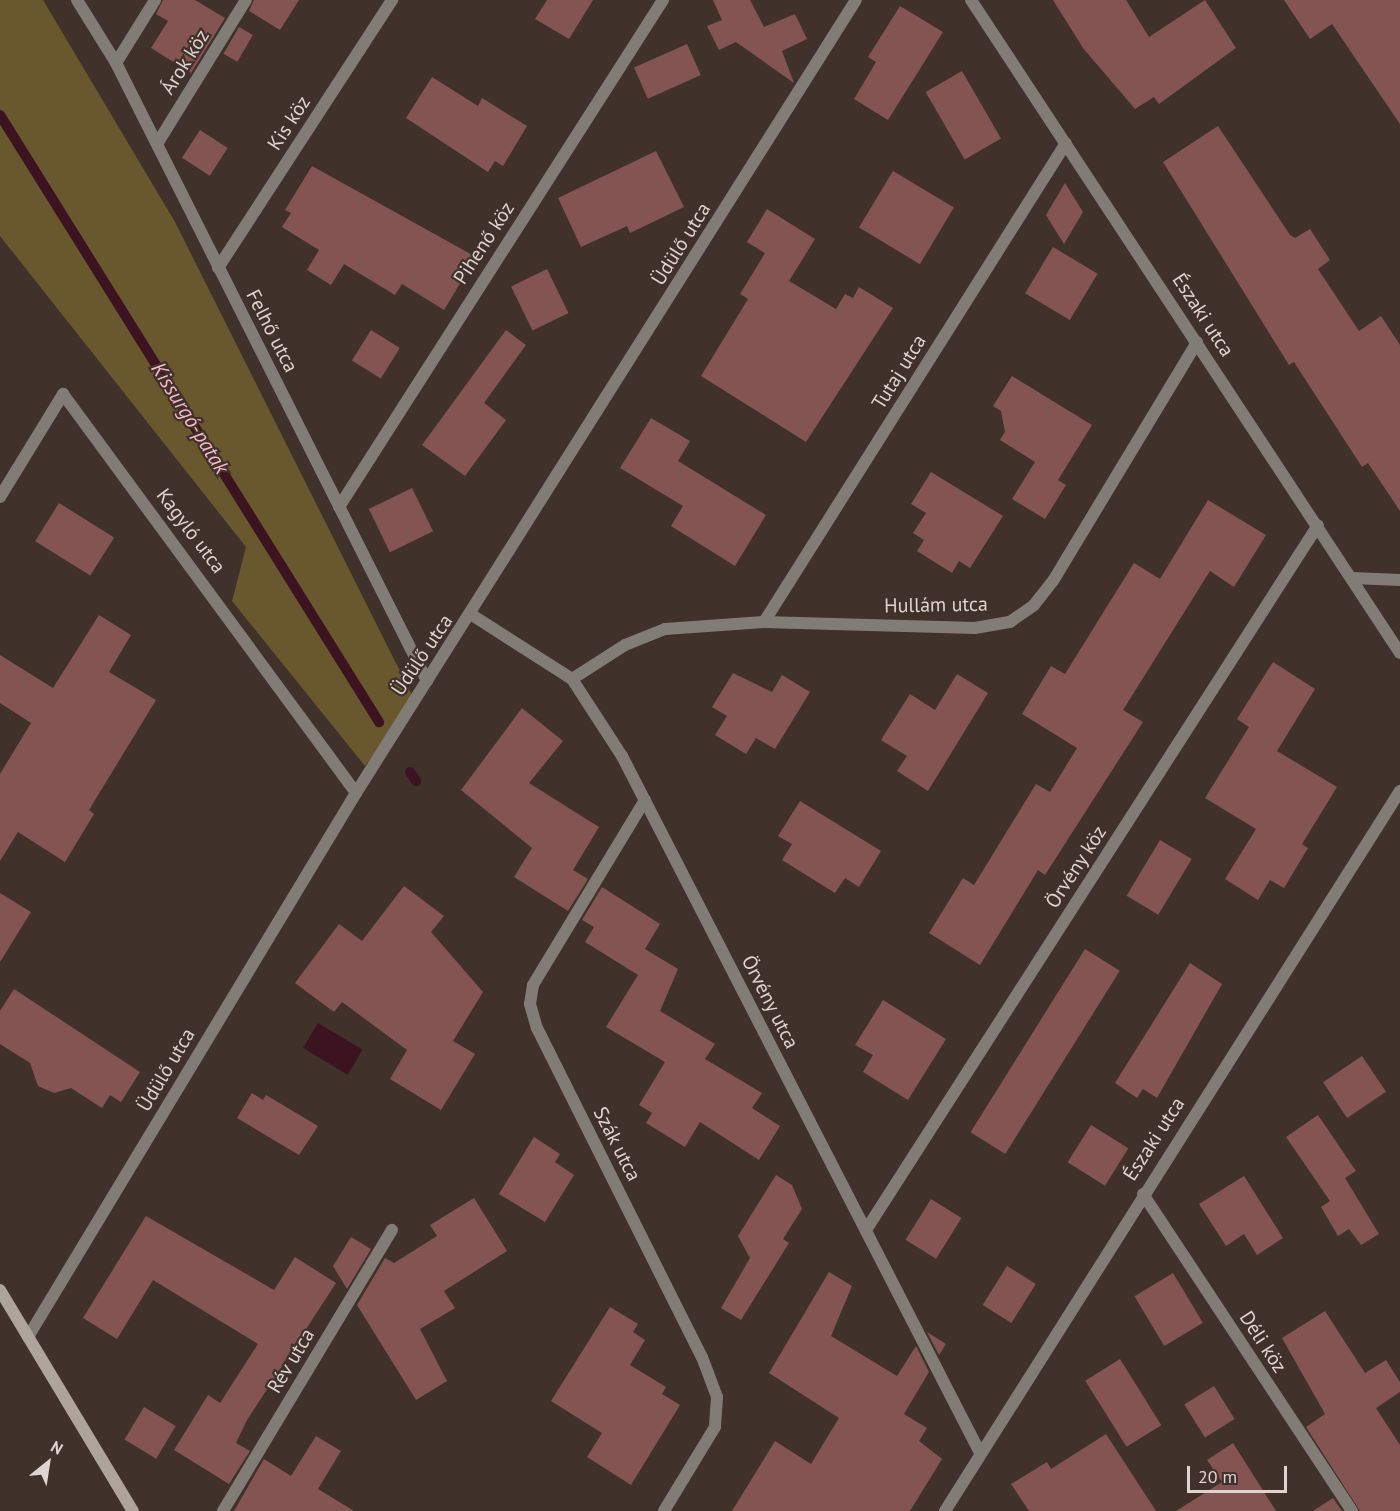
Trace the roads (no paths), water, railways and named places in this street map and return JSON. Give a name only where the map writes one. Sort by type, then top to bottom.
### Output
[{"type":"street","name":"Felhő utca","points":[[77,0],[116,63],[427,681]]},
{"type":"street","points":[[116,63],[155,0]]},
{"type":"street","name":"Árok köz","points":[[157,144],[246,0]]},
{"type":"street","name":"Kis köz","points":[[219,268],[392,0]]},
{"type":"street","name":"Pihenő köz","points":[[339,507],[663,0]]},
{"type":"street","name":"Üdülő utca","points":[[28,1337],[356,793],[472,615],[856,0]]},
{"type":"street","name":"Északi utca","points":[[971,0],[1353,578],[1400,653]]},
{"type":"street","name":"Tutaj utca","points":[[764,622],[1066,143]]},
{"type":"street","name":"Hullám utca","points":[[572,679],[625,645],[665,629],[764,622],[975,628],[1010,622],[1034,605],[1053,581],[1197,342]]},
{"type":"street","name":"Kagyló utca","points":[[0,497],[63,394],[356,793]]},
{"type":"street","name":"Örvény köz","points":[[866,1230],[1318,525]]},
{"type":"street","points":[[1353,578],[1400,580]]},
{"type":"street","name":"Örvény utca","points":[[472,615],[572,679],[645,800],[980,1453]]},
{"type":"street","name":"Északi utca","points":[[945,1511],[1400,790]]},
{"type":"street","name":"Szák utca","points":[[645,800],[533,985],[530,1004],[537,1028],[702,1357],[717,1397],[715,1427],[664,1511]]},
{"type":"street","name":"Déli köz","points":[[1143,1194],[1352,1511]]},
{"type":"street","name":"Rév utca","points":[[223,1511],[393,1230]]},
{"type":"street","points":[[0,1290],[133,1511]]},
{"type":"waterway","name":"Kissurgó-patak","points":[[0,115],[379,722]]},
{"type":"waterway","points":[[410,772],[416,781]]}]
